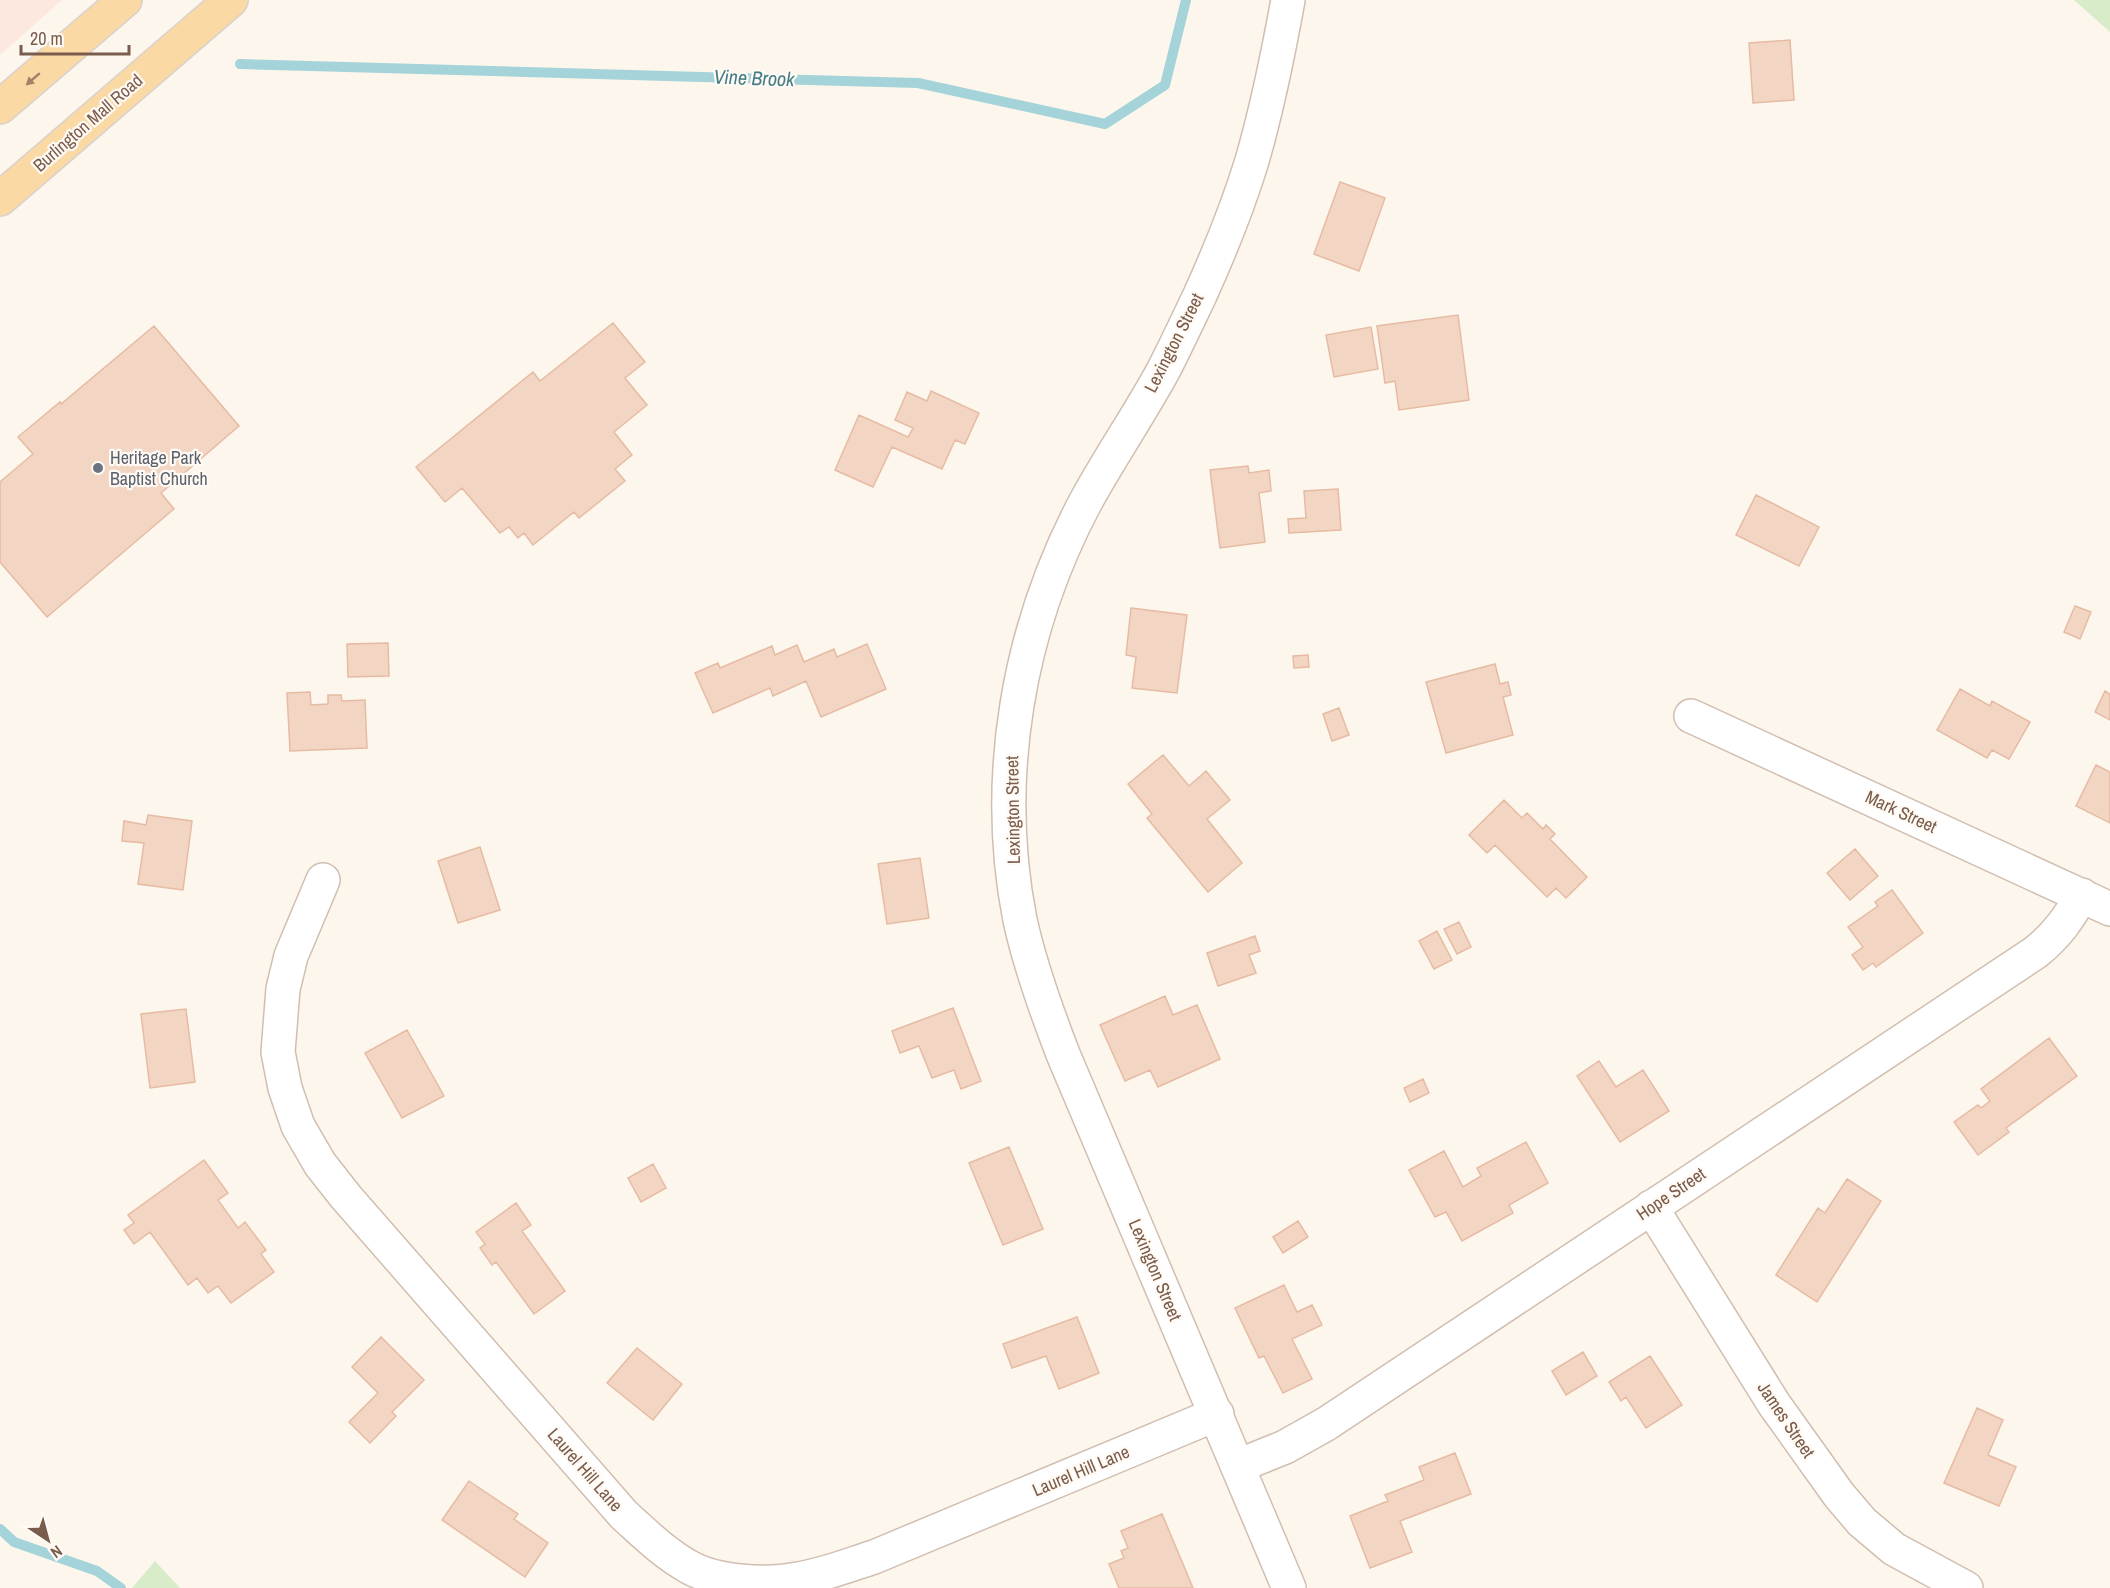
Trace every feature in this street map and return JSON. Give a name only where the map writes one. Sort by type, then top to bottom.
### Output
[{"type":"main road","points":[[0,107],[124,0]]},
{"type":"main road","name":"Burlington Mall Road","points":[[0,199],[231,0]]},
{"type":"street","name":"Lexington Street","points":[[1288,0],[1272,84],[1251,163],[1221,244],[1201,292],[1162,372],[1086,502],[1039,609],[1029,641],[1016,707],[1009,782],[1012,858],[1017,899],[1038,985],[1063,1054],[1289,1588]]},
{"type":"street","name":"Mark Street","points":[[1691,716],[2096,902]]},
{"type":"street","name":"Laurel Hill Lane","points":[[323,880],[291,956],[283,989],[278,1052],[285,1088],[298,1126],[320,1164],[346,1197],[624,1515],[657,1546],[691,1569],[723,1579],[757,1581],[797,1580],[832,1571],[874,1557],[1217,1414]]},
{"type":"street","name":"Hope Street","points":[[1238,1466],[1285,1448],[1326,1424],[2036,952],[2054,938],[2067,921],[2096,902]]},
{"type":"street","name":"James Street","points":[[1651,1207],[1774,1404],[1839,1495],[1862,1522],[1894,1549],[1966,1588]]},
{"type":"shaded area","points":[[0,0],[62,0],[0,55]]},
{"type":"green space","points":[[2074,0],[2110,0],[2110,32]]},
{"type":"green space","points":[[155,1561],[180,1588],[132,1588]]},
{"type":"building","points":[[1790,40],[1794,100],[1753,103],[1749,43]]},
{"type":"building","points":[[1340,182],[1385,198],[1359,271],[1314,254]]},
{"type":"building","points":[[1458,315],[1469,400],[1399,410],[1395,381],[1385,383],[1377,326]]},
{"type":"building","points":[[613,323],[645,362],[625,378],[647,405],[614,432],[632,455],[615,469],[625,481],[579,518],[574,512],[533,545],[524,533],[518,538],[509,527],[500,533],[462,488],[445,502],[416,467],[533,372],[540,381]]},
{"type":"building","points":[[154,326],[239,426],[161,493],[174,509],[47,617],[0,562],[0,482],[33,454],[18,437]]},
{"type":"building","points":[[1371,327],[1378,369],[1334,377],[1326,335]]},
{"type":"building","points":[[931,391],[979,413],[965,444],[955,440],[942,469],[892,447],[873,487],[835,470],[859,415],[908,437],[913,428],[895,420],[907,392],[927,401]]},
{"type":"building","points":[[1248,466],[1249,473],[1269,470],[1271,491],[1259,493],[1265,542],[1220,548],[1210,470]]},
{"type":"building","points":[[1338,489],[1341,530],[1289,533],[1288,519],[1306,518],[1304,491]]},
{"type":"building","points":[[1756,495],[1819,527],[1799,566],[1736,535]]},
{"type":"building","points":[[2075,606],[2091,612],[2080,639],[2064,632]]},
{"type":"building","points":[[1131,608],[1187,615],[1177,693],[1132,688],[1136,657],[1126,655]]},
{"type":"building","points":[[388,643],[389,676],[348,677],[347,644]]},
{"type":"building","points":[[867,644],[886,689],[821,717],[806,681],[773,696],[770,688],[713,713],[695,673],[718,663],[720,668],[772,646],[775,655],[797,645],[804,662],[834,649],[837,657]]},
{"type":"building","points":[[1308,655],[1309,667],[1294,668],[1293,656]]},
{"type":"building","points":[[1495,664],[1500,684],[1508,682],[1511,695],[1503,697],[1513,735],[1446,753],[1426,682]]},
{"type":"building","points":[[1960,689],[1990,706],[1992,701],[2030,722],[2009,759],[1992,750],[1987,758],[1937,730]]},
{"type":"building","points":[[2105,691],[2110,694],[2110,720],[2095,712]]},
{"type":"building","points":[[310,692],[311,705],[328,704],[328,695],[341,695],[342,701],[365,700],[367,748],[290,751],[287,693]]},
{"type":"building","points":[[1339,708],[1349,735],[1332,741],[1323,714]]},
{"type":"building","points":[[1163,755],[1189,786],[1206,771],[1230,800],[1207,819],[1242,863],[1208,892],[1147,818],[1152,814],[1128,784]]},
{"type":"building","points":[[2096,765],[2110,772],[2110,823],[2076,806]]},
{"type":"building","points":[[1504,800],[1522,818],[1527,813],[1543,829],[1546,825],[1555,834],[1550,839],[1587,877],[1566,898],[1556,888],[1547,897],[1495,845],[1487,853],[1469,835]]},
{"type":"building","points":[[148,815],[192,821],[183,890],[138,884],[144,843],[122,841],[124,821],[146,825]]},
{"type":"building","points":[[480,847],[500,910],[458,923],[438,861]]},
{"type":"building","points":[[1855,849],[1878,876],[1850,900],[1827,873]]},
{"type":"building","points":[[920,858],[929,918],[887,924],[878,864]]},
{"type":"building","points":[[1892,890],[1923,933],[1876,967],[1873,963],[1863,970],[1852,955],[1863,947],[1848,927],[1878,906],[1875,902]]},
{"type":"building","points":[[1459,922],[1471,947],[1457,954],[1444,929]]},
{"type":"building","points":[[1437,931],[1452,960],[1434,969],[1419,941]]},
{"type":"building","points":[[1255,936],[1260,951],[1249,955],[1256,973],[1218,986],[1207,953]]},
{"type":"building","points":[[1165,996],[1173,1015],[1197,1005],[1220,1059],[1158,1087],[1150,1070],[1125,1081],[1100,1025]]},
{"type":"building","points":[[953,1008],[981,1081],[961,1089],[954,1070],[932,1078],[919,1046],[900,1053],[892,1031]]},
{"type":"building","points":[[186,1009],[195,1082],[150,1088],[141,1014]]},
{"type":"building","points":[[407,1030],[444,1096],[402,1118],[365,1053]]},
{"type":"building","points":[[2049,1038],[2077,1076],[2006,1128],[2009,1132],[1978,1155],[1954,1122],[1978,1105],[1981,1108],[1990,1101],[1981,1089]]},
{"type":"building","points":[[1599,1061],[1616,1087],[1643,1070],[1669,1111],[1620,1142],[1577,1076]]},
{"type":"building","points":[[1423,1079],[1429,1093],[1410,1102],[1404,1088]]},
{"type":"building","points":[[1526,1142],[1548,1183],[1509,1205],[1513,1213],[1462,1241],[1446,1212],[1435,1217],[1409,1170],[1444,1151],[1463,1187],[1481,1176],[1477,1168]]},
{"type":"building","points":[[1009,1147],[1043,1229],[1003,1245],[969,1163]]},
{"type":"building","points":[[204,1160],[228,1193],[218,1200],[238,1228],[245,1222],[266,1250],[261,1254],[274,1272],[231,1303],[218,1286],[208,1293],[197,1278],[188,1285],[150,1232],[134,1244],[124,1230],[134,1223],[128,1215]]},
{"type":"building","points":[[653,1164],[666,1188],[641,1202],[628,1178]]},
{"type":"building","points":[[1847,1179],[1881,1201],[1817,1302],[1776,1275],[1818,1208],[1825,1213]]},
{"type":"building","points":[[516,1203],[531,1225],[522,1231],[565,1291],[534,1314],[496,1262],[492,1265],[480,1248],[485,1244],[476,1232]]},
{"type":"building","points":[[1298,1221],[1308,1237],[1283,1253],[1273,1237]]},
{"type":"building","points":[[1284,1285],[1297,1312],[1312,1305],[1322,1325],[1292,1339],[1312,1379],[1283,1393],[1264,1356],[1259,1358],[1235,1308]]},
{"type":"building","points":[[1077,1317],[1099,1373],[1059,1389],[1046,1356],[1012,1368],[1003,1344]]},
{"type":"building","points":[[381,1337],[424,1380],[392,1412],[396,1416],[370,1443],[349,1422],[378,1393],[352,1367]]},
{"type":"building","points":[[637,1348],[682,1384],[653,1420],[607,1383]]},
{"type":"building","points":[[1583,1352],[1597,1376],[1566,1395],[1552,1371]]},
{"type":"building","points":[[1650,1356],[1682,1405],[1646,1428],[1626,1397],[1621,1401],[1609,1382]]},
{"type":"building","points":[[1977,1408],[2003,1420],[1988,1455],[2016,1467],[1999,1506],[1944,1483]]},
{"type":"building","points":[[1455,1453],[1471,1494],[1400,1521],[1412,1552],[1370,1568],[1350,1516],[1388,1501],[1385,1495],[1424,1480],[1419,1467]]},
{"type":"building","points":[[469,1481],[518,1514],[514,1519],[548,1543],[525,1577],[442,1520]]},
{"type":"building","points":[[1162,1514],[1193,1588],[1119,1588],[1109,1564],[1124,1558],[1121,1551],[1128,1548],[1121,1531]]},
{"type":"waterway","name":"Vine Brook","points":[[240,64],[918,83],[1105,124],[1165,85],[1186,0]]},
{"type":"waterway","points":[[0,1529],[14,1542],[97,1571],[121,1588]]},
{"type":"place","name":"Heritage Park Baptist Church","points":[[98,468]]}]
